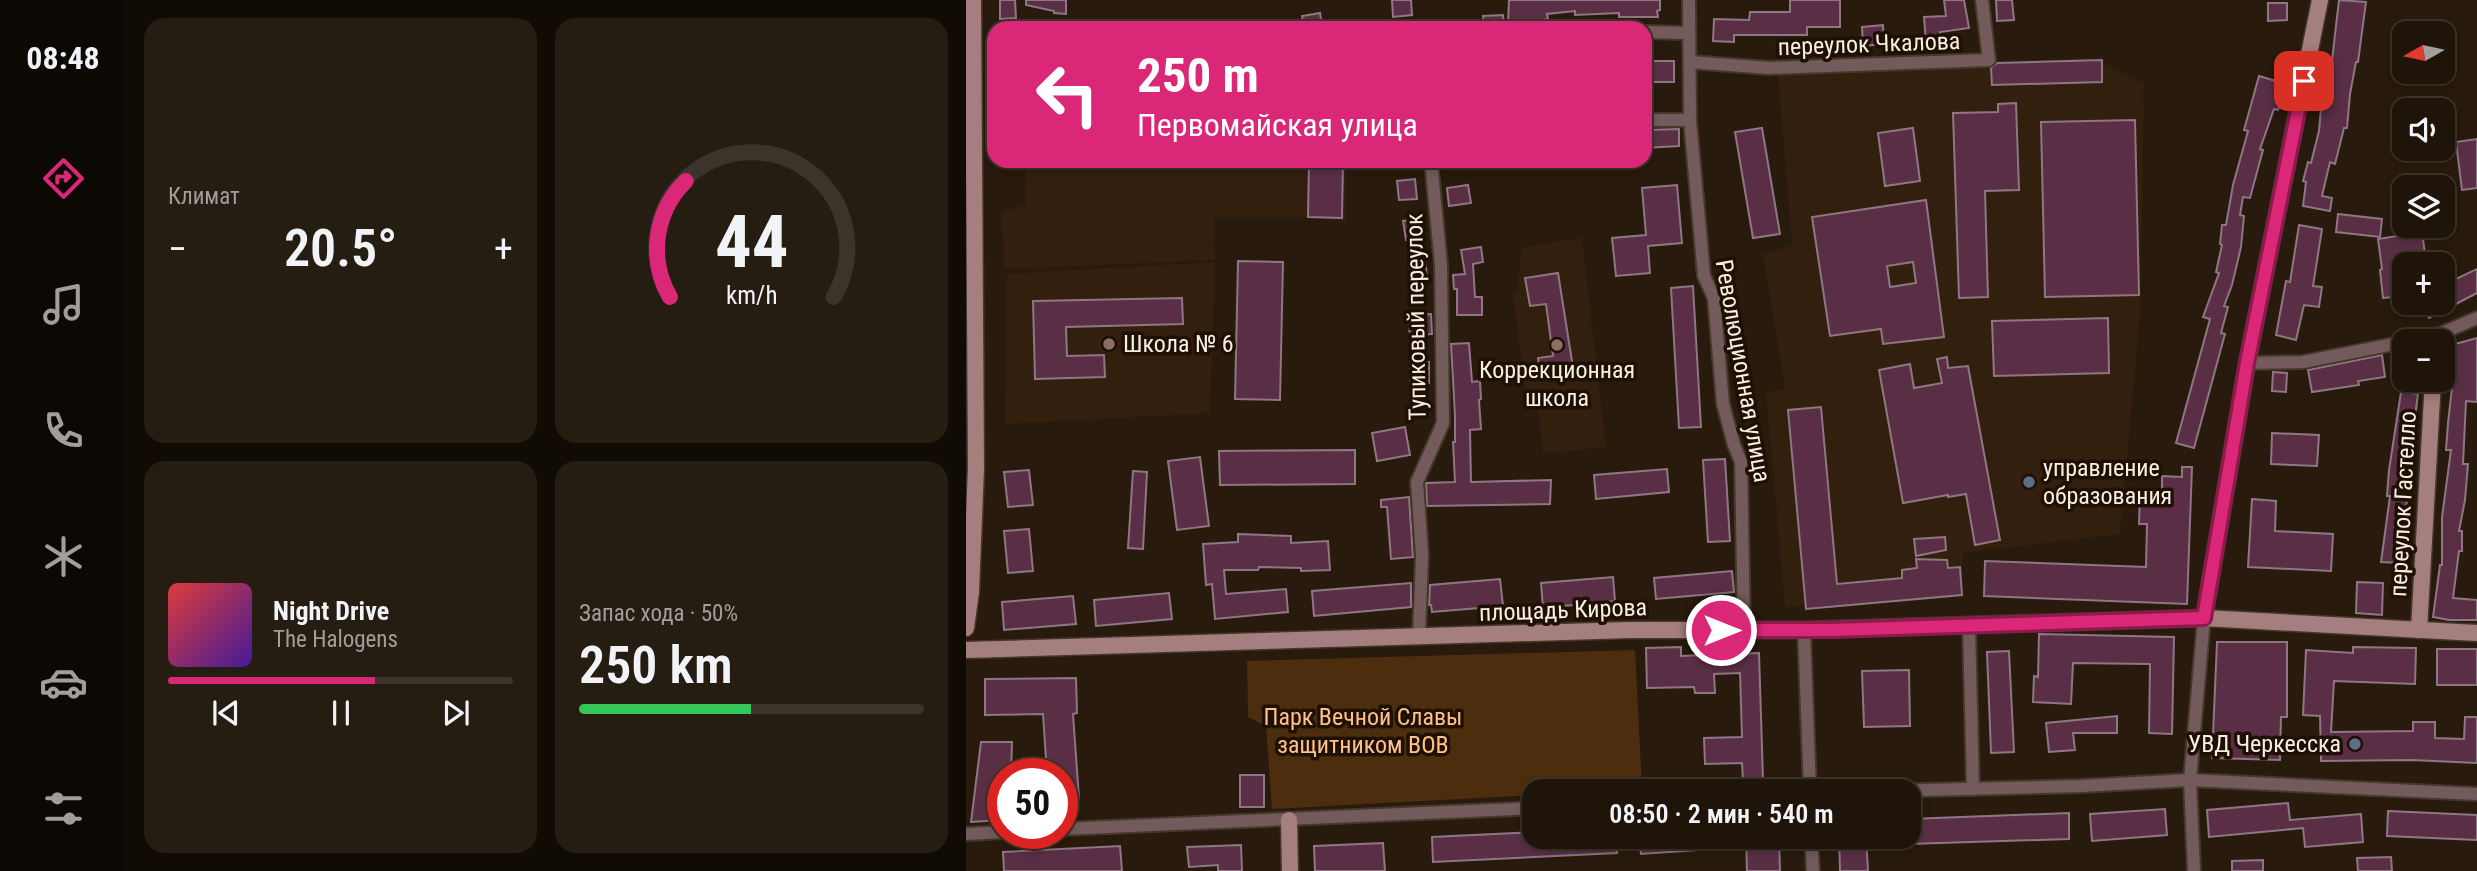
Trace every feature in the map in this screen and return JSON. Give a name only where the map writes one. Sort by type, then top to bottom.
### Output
[{"type":"main road","points":[[966,628],[971,592],[970,41],[973,0]]},
{"type":"main road","points":[[2204,618],[2247,363],[2320,0]]},
{"type":"main road","name":"переулок Гастелло","points":[[2419,630],[2432,392]]},
{"type":"main road","name":"площадь Кирова","points":[[966,650],[1629,630],[1804,631],[2204,618],[2477,633]]},
{"type":"main road","points":[[1289,820],[1290,871]]},
{"type":"street","name":"Революционная улица","points":[[1689,0],[1690,120],[1704,276],[1714,298],[1723,404],[1741,462],[1744,630]]},
{"type":"street","name":"переулок Чкалова","points":[[1690,62],[1769,68],[1990,60],[1982,0]]},
{"type":"street","points":[[1652,32],[1689,33]]},
{"type":"street","points":[[1652,120],[1690,120]]},
{"type":"street","name":"Тупиковый переулок","points":[[1419,636],[1423,555],[1417,482],[1443,423],[1441,265],[1432,168]]},
{"type":"street","points":[[2455,329],[2477,318]]},
{"type":"street","points":[[2247,363],[2303,362],[2392,344]]},
{"type":"street","points":[[2194,871],[2190,780],[2204,618]]},
{"type":"street","points":[[1969,626],[1973,789]]},
{"type":"street","points":[[1804,631],[1810,779]]},
{"type":"street","points":[[1921,790],[2190,780],[2477,794]]},
{"type":"street","points":[[1078,828],[1522,809]]},
{"type":"street","points":[[966,834],[987,833]]},
{"type":"street","points":[[1812,849],[1813,871]]},
{"type":"shaded area","points":[[2092,58],[2144,83],[2140,316],[2120,534],[1963,553],[1962,595],[1785,607],[1766,392],[1785,389],[1763,255],[1792,245],[1778,75]]},
{"type":"shaded area","points":[[1026,168],[1346,168],[1346,221],[1308,217],[1214,217],[1215,260],[1005,269],[1001,212],[1026,205]]},
{"type":"shaded area","name":"Коррекционная школа","points":[[1582,238],[1606,447],[1543,454],[1537,398],[1526,398],[1513,293],[1517,292],[1522,247]]},
{"type":"shaded area","name":"Школа № 6","points":[[1215,262],[1210,413],[1005,424],[1007,274]]},
{"type":"green space","name":"Парк Вечной Славы защитником ВОВ","points":[[1635,650],[1641,779],[1522,779],[1522,796],[1272,809],[1266,726],[1248,717],[1247,661]]},
{"type":"building","points":[[1000,0],[1015,0],[1016,18],[1000,19]]},
{"type":"building","points":[[1026,0],[1066,0],[1066,14],[1026,5]]},
{"type":"building","points":[[1392,0],[1411,0],[1412,15],[1393,17]]},
{"type":"building","points":[[1509,0],[1660,0],[1658,17],[1619,17],[1619,13],[1575,15],[1575,11],[1547,14],[1548,19],[1537,21],[1508,21]]},
{"type":"building","points":[[1790,0],[1840,0],[1840,27],[1807,27],[1807,35],[1734,35],[1734,42],[1713,41],[1714,19],[1749,20],[1750,12],[1790,12]]},
{"type":"building","points":[[1944,0],[1964,0],[1969,28],[1940,32],[1940,43],[1926,44],[1924,17],[1946,16]]},
{"type":"building","points":[[1996,0],[2012,0],[2014,20],[1997,21]]},
{"type":"building","points":[[2339,0],[2366,2],[2358,62],[2350,94],[2347,128],[2344,128],[2335,164],[2330,162],[2322,196],[2332,198],[2330,211],[2303,206],[2306,182],[2303,181],[2308,162],[2311,163],[2319,131],[2323,85],[2326,68],[2331,69]]},
{"type":"building","points":[[2268,3],[2287,3],[2287,20],[2268,21]]},
{"type":"building","points":[[1320,13],[1321,21],[1303,21],[1302,16]]},
{"type":"building","points":[[1503,15],[1503,21],[1483,21],[1483,16]]},
{"type":"building","points":[[1883,25],[1884,44],[1863,46],[1862,27]]},
{"type":"building","points":[[2102,60],[2102,82],[1992,85],[1991,68],[1997,63]]},
{"type":"building","points":[[1653,61],[1674,61],[1674,82],[1653,82]]},
{"type":"building","points":[[2259,76],[2286,84],[2278,110],[2274,109],[2260,149],[2263,150],[2250,198],[2243,197],[2240,215],[2244,216],[2241,247],[2224,306],[2228,307],[2221,333],[2225,334],[2194,448],[2176,443],[2210,319],[2203,317],[2219,273],[2216,272],[2222,245],[2222,225],[2226,225],[2233,185],[2248,131],[2244,130]]},
{"type":"building","points":[[2016,103],[2019,190],[1985,191],[1988,297],[1959,298],[1953,113],[1998,112],[1998,104]]},
{"type":"building","points":[[2135,120],[2139,295],[2045,297],[2041,122]]},
{"type":"building","points":[[1762,128],[1780,234],[1753,238],[1735,132]]},
{"type":"building","points":[[1913,128],[1920,181],[1885,186],[1878,133]]},
{"type":"building","points":[[1679,129],[1679,146],[1652,148],[1652,130]]},
{"type":"building","points":[[2477,139],[2477,188],[2462,190],[2456,142]]},
{"type":"building","points":[[1309,168],[1343,168],[1342,218],[1308,217]]},
{"type":"building","points":[[1415,179],[1417,199],[1399,200],[1397,181]]},
{"type":"building","points":[[1468,185],[1471,203],[1449,206],[1447,188]]},
{"type":"building","points":[[1677,185],[1682,243],[1648,246],[1650,273],[1616,276],[1612,238],[1646,235],[1642,188]]},
{"type":"building","points":[[1926,200],[1944,337],[1883,344],[1881,329],[1830,336],[1812,217]],"holes":[[[1913,262],[1916,283],[1890,287],[1887,266]]]},
{"type":"building","points":[[2338,214],[2382,219],[2380,237],[2336,232]]},
{"type":"building","points":[[1422,219],[1427,279],[1410,279],[1409,240],[1406,240],[1403,221]]},
{"type":"building","points":[[2299,225],[2322,229],[2313,286],[2322,287],[2319,307],[2304,305],[2296,340],[2276,335],[2286,281],[2290,282]]},
{"type":"building","points":[[2423,238],[2425,252],[2392,252],[2392,297],[2383,298],[2378,239]]},
{"type":"building","points":[[1481,247],[1483,262],[1473,264],[1475,297],[1482,297],[1482,315],[1457,315],[1457,289],[1454,289],[1453,275],[1465,274],[1461,250]]},
{"type":"building","points":[[1238,261],[1283,262],[1280,400],[1235,399]]},
{"type":"building","points":[[2477,269],[2477,293],[2455,304],[2455,279]]},
{"type":"building","points":[[1558,273],[1574,374],[1541,379],[1538,358],[1553,356],[1546,304],[1530,306],[1525,278]]},
{"type":"building","points":[[1693,286],[1701,427],[1679,428],[1671,288]]},
{"type":"building","points":[[1182,298],[1183,324],[1066,327],[1067,356],[1104,355],[1105,377],[1035,379],[1033,301]]},
{"type":"building","points":[[1431,314],[1432,334],[1410,335],[1408,315]]},
{"type":"building","points":[[2108,318],[2109,373],[1994,376],[1992,321]]},
{"type":"building","points":[[2477,338],[2477,402],[2466,401],[2463,464],[2468,464],[2459,531],[2462,531],[2462,551],[2459,551],[2453,598],[2477,600],[2477,620],[2433,617],[2442,565],[2442,517],[2451,450],[2446,450],[2448,423],[2452,392],[2455,392],[2455,344]]},
{"type":"building","points":[[1469,343],[1472,382],[1480,381],[1481,399],[1481,429],[1470,430],[1471,482],[1551,480],[1550,504],[1427,506],[1426,483],[1455,482],[1451,344]]},
{"type":"building","points":[[2382,355],[2385,377],[2358,381],[2359,385],[2312,392],[2308,370]]},
{"type":"building","points":[[1947,357],[1948,368],[1968,366],[2000,540],[1975,545],[1966,494],[1903,503],[1879,370],[1910,364],[1914,388],[1942,383],[1937,359]]},
{"type":"building","points":[[1410,362],[1429,362],[1429,383],[1410,384]]},
{"type":"building","points":[[2273,372],[2287,373],[2286,392],[2272,391]]},
{"type":"building","points":[[2401,392],[2418,394],[2408,471],[2406,510],[2409,510],[2403,538],[2402,563],[2381,562],[2390,496],[2387,496]]},
{"type":"building","points":[[1821,407],[1837,584],[1902,578],[1902,570],[1917,568],[1916,559],[1947,560],[1948,568],[1960,567],[1962,595],[1806,609],[1788,410]]},
{"type":"building","points":[[1405,427],[1410,455],[1377,461],[1372,433]]},
{"type":"building","points":[[2272,433],[2319,435],[2317,466],[2271,464]]},
{"type":"building","points":[[1355,450],[1355,484],[1220,485],[1219,451]]},
{"type":"building","points":[[1200,457],[1209,526],[1177,530],[1168,461]]},
{"type":"building","points":[[1725,459],[1730,541],[1708,542],[1703,460]]},
{"type":"building","points":[[2182,467],[2192,467],[2187,604],[1984,596],[1985,561],[2146,567],[2147,524],[2139,524],[2140,489],[2162,490],[2162,476],[2182,477]]},
{"type":"building","points":[[1667,469],[1669,492],[1596,499],[1594,475]]},
{"type":"building","points":[[1029,470],[1033,505],[1008,507],[1004,472]]},
{"type":"building","points":[[1133,471],[1147,472],[1143,549],[1128,548]]},
{"type":"building","points":[[1409,497],[1413,557],[1391,559],[1387,507],[1381,507],[1381,500]]},
{"type":"building","points":[[2252,499],[2276,501],[2275,531],[2333,534],[2331,571],[2248,567]]},
{"type":"building","points":[[1029,529],[1033,571],[1008,573],[1004,531]]},
{"type":"building","points":[[1238,534],[1291,536],[1291,543],[1328,541],[1330,570],[1301,571],[1301,568],[1259,567],[1258,570],[1224,570],[1226,594],[1286,589],[1288,612],[1215,619],[1212,584],[1206,585],[1203,544],[1238,542]]},
{"type":"building","points":[[1945,537],[1946,550],[1916,556],[1914,539]]},
{"type":"building","points":[[1732,571],[1734,592],[1656,599],[1654,578]]},
{"type":"building","points":[[1613,577],[1615,601],[1543,608],[1541,583]]},
{"type":"building","points":[[1500,579],[1503,606],[1432,612],[1429,605],[1430,585]]},
{"type":"building","points":[[2357,582],[2383,583],[2382,615],[2356,613]]},
{"type":"building","points":[[1411,583],[1411,607],[1314,616],[1312,591]]},
{"type":"building","points":[[1169,593],[1172,619],[1096,626],[1094,600]]},
{"type":"building","points":[[1073,596],[1076,624],[1004,630],[1002,602]]},
{"type":"building","points":[[2039,634],[2174,637],[2172,734],[2149,733],[2150,664],[2073,663],[2071,704],[2033,702],[2034,676],[2038,677]]},
{"type":"building","points":[[2217,642],[2287,642],[2287,717],[2281,717],[2280,760],[2212,758]]},
{"type":"building","points":[[1681,647],[1681,656],[1759,653],[1763,779],[1743,779],[1742,763],[1705,764],[1704,738],[1742,737],[1740,673],[1714,674],[1715,693],[1695,693],[1694,687],[1647,688],[1646,648]]},
{"type":"building","points":[[2353,647],[2416,648],[2415,684],[2334,681],[2331,732],[2413,731],[2413,722],[2435,722],[2435,738],[2464,739],[2465,717],[2477,717],[2477,763],[2412,760],[2321,761],[2320,716],[2303,715],[2306,650],[2353,653]]},
{"type":"building","points":[[2437,649],[2477,649],[2477,685],[2437,685]]},
{"type":"building","points":[[2009,651],[2014,752],[1991,753],[1987,652]]},
{"type":"building","points":[[1909,670],[1910,726],[1864,727],[1862,671]]},
{"type":"building","points":[[1076,678],[1077,713],[1073,714],[1076,758],[1046,758],[1043,714],[985,715],[985,679]]},
{"type":"building","points":[[2117,716],[2117,733],[2073,733],[2075,750],[2049,752],[2046,723]]},
{"type":"building","points":[[981,742],[1012,742],[1012,758],[987,758],[987,821],[971,822]]},
{"type":"building","points":[[1240,775],[1264,775],[1264,807],[1240,807]]},
{"type":"building","points":[[2288,803],[2290,820],[2361,814],[2363,842],[2305,847],[2303,828],[2209,837],[2207,810]]},
{"type":"building","points":[[2165,809],[2167,835],[2092,841],[2090,814]]},
{"type":"building","points":[[2388,811],[2477,815],[2477,840],[2387,836]]},
{"type":"building","points":[[2069,813],[2069,839],[1921,844],[1921,819]]},
{"type":"building","points":[[1522,833],[1522,849],[1617,849],[1617,853],[1433,862],[1432,837]]},
{"type":"building","points":[[1383,843],[1385,871],[1315,871],[1314,846]]},
{"type":"building","points":[[1241,845],[1242,871],[1218,871],[1218,865],[1189,867],[1187,847]]},
{"type":"building","points":[[1120,846],[1122,871],[1004,871],[1003,852]]},
{"type":"building","points":[[1640,849],[1712,849],[1641,854]]},
{"type":"building","points":[[1746,849],[1779,849],[1780,871],[1747,871]]},
{"type":"building","points":[[1839,849],[1867,849],[1868,871],[1840,871]]},
{"type":"building","points":[[2391,857],[2392,871],[2358,871],[2357,858]]},
{"type":"building","points":[[2263,860],[2263,871],[2232,871],[2232,861]]},
{"type":"place","name":"Школа № 6","points":[[1109,344]]},
{"type":"place","name":"Коррекционная школа","points":[[1557,345]]},
{"type":"place","name":"управление образования","points":[[2029,482]]},
{"type":"place","name":"УВД Черкесска","points":[[2355,744]]},
{"type":"route","points":[[1721,630],[1804,631],[2204,618],[2247,363],[2304,81]]}]
